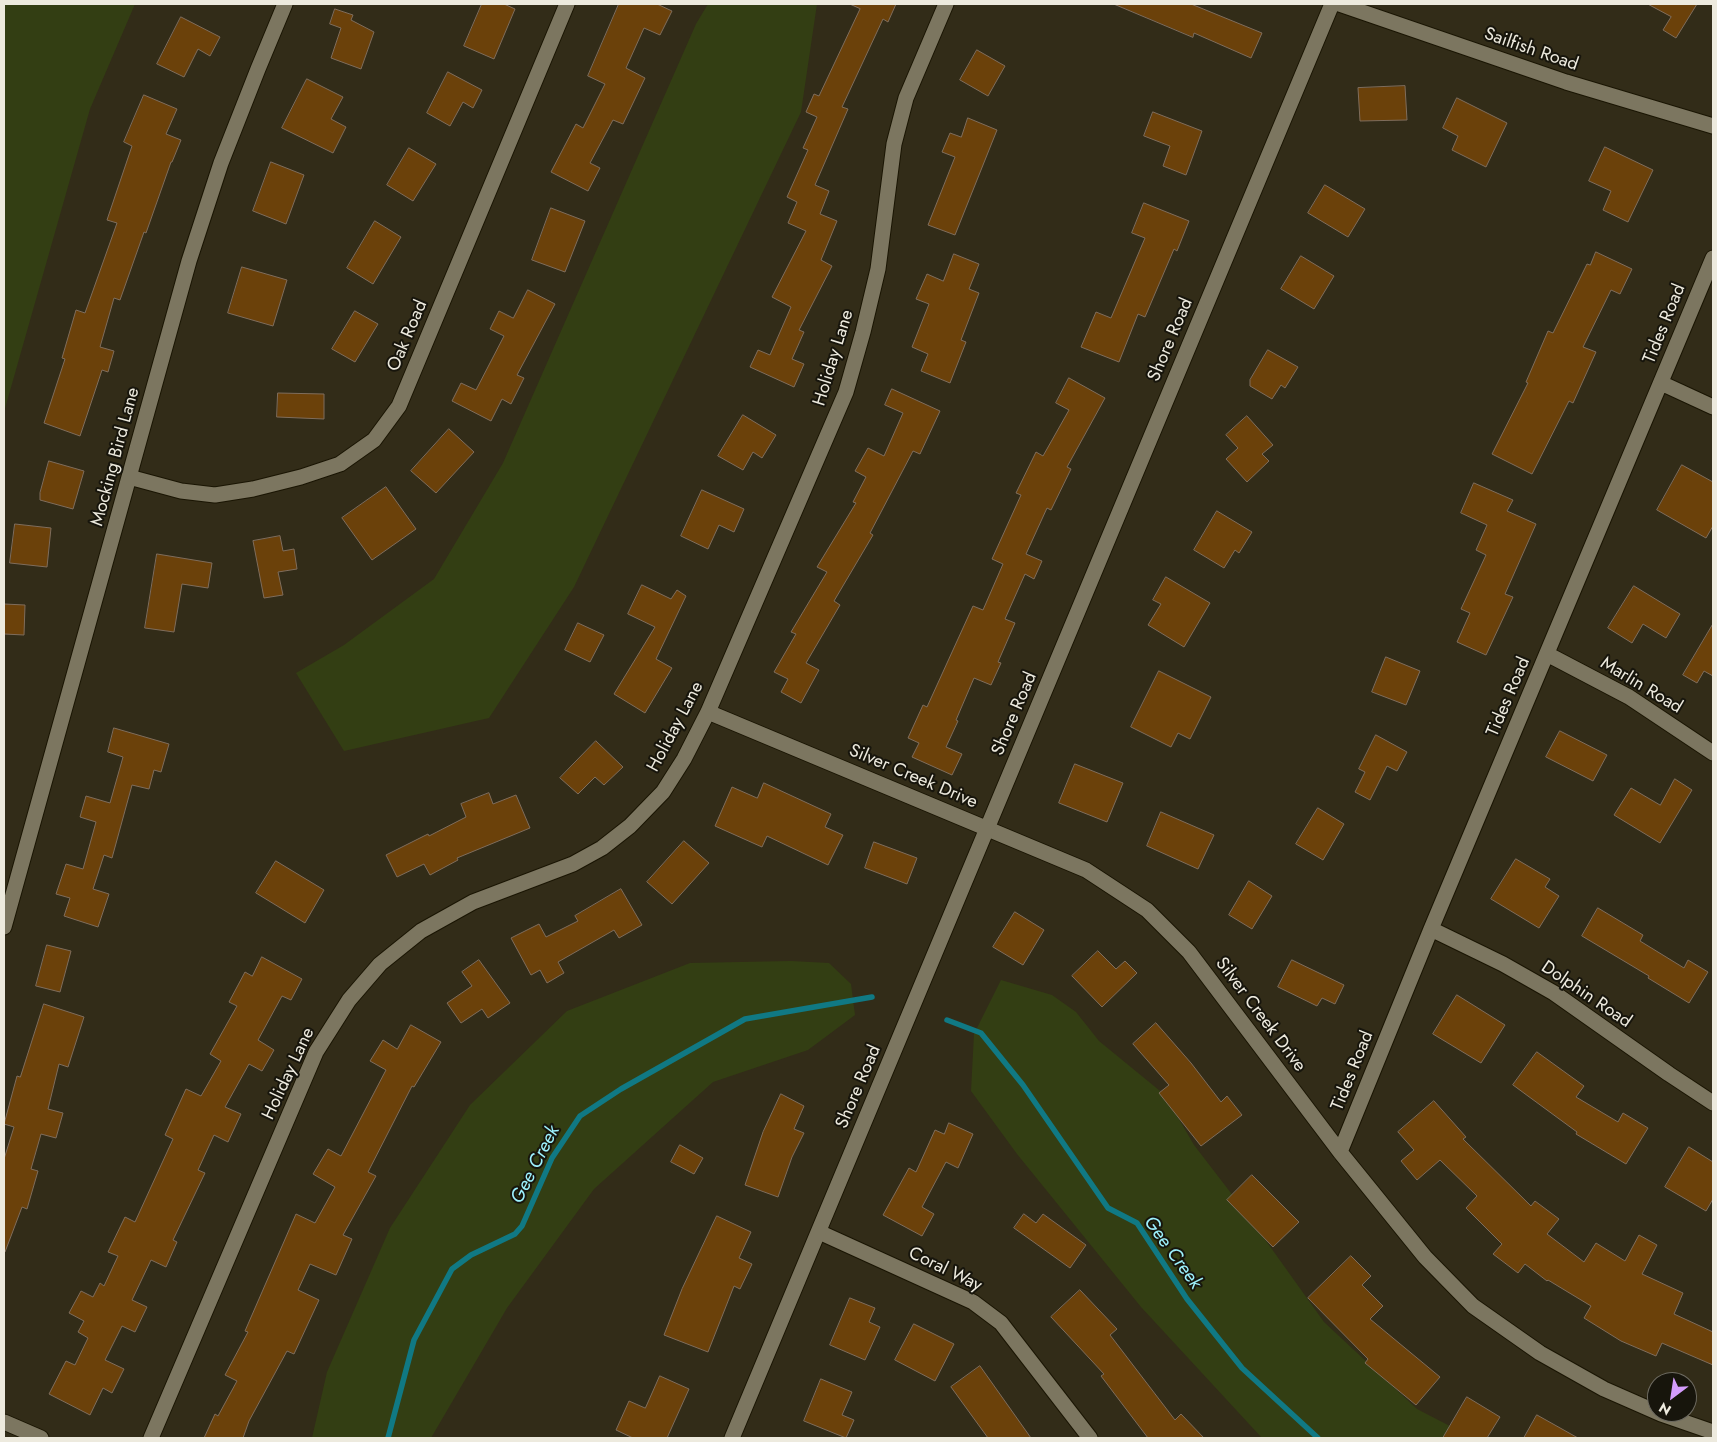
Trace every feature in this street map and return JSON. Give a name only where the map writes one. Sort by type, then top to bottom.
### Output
[{"type":"street","name":"Mocking Bird Lane","points":[[4,926],[189,261],[221,163],[285,4]]},
{"type":"street","name":"Oak Road","points":[[130,477],[181,491],[215,495],[261,487],[301,477],[340,464],[374,440],[399,406],[568,4]]},
{"type":"street","name":"Holiday Lane","points":[[151,1438],[316,1052],[349,1000],[380,964],[421,931],[473,902],[573,864],[602,848],[630,826],[663,792],[684,759],[708,712],[846,392],[864,332],[878,269],[894,144],[906,98],[946,4]]},
{"type":"street","name":"Shore Road","points":[[732,1438],[1332,4]]},
{"type":"street","name":"Sailfish Road","points":[[1339,4],[1566,82],[1713,126]]},
{"type":"street","name":"Tides Road","points":[[1340,1152],[1431,929],[1713,258]]},
{"type":"street","points":[[1661,383],[1713,407]]},
{"type":"street","name":"Marlin Road","points":[[1547,654],[1629,697],[1713,753]]},
{"type":"street","name":"Silver Creek Drive","points":[[708,712],[1086,870],[1147,910],[1189,952],[1340,1152],[1425,1258],[1473,1306],[1540,1353],[1604,1389],[1661,1414],[1713,1432]]},
{"type":"street","name":"Dolphin Road","points":[[1431,929],[1503,964],[1554,993],[1713,1103]]},
{"type":"street","name":"Coral Way","points":[[819,1232],[974,1302],[1001,1323],[1090,1438]]},
{"type":"street","points":[[4,1422],[41,1438]]},
{"type":"green space","points":[[4,4],[135,4],[90,109],[4,412]]},
{"type":"green space","points":[[708,4],[817,4],[801,112],[574,587],[489,718],[344,751],[296,673],[344,645],[434,579],[503,463],[696,24]]},
{"type":"green space","points":[[791,961],[829,963],[851,984],[855,1015],[808,1050],[713,1082],[594,1189],[507,1308],[431,1438],[312,1438],[327,1372],[390,1228],[470,1105],[567,1011],[690,963]]},
{"type":"green space","points":[[1001,980],[1052,995],[1076,1012],[1099,1041],[1165,1095],[1194,1145],[1244,1210],[1324,1322],[1417,1409],[1473,1438],[1262,1438],[1141,1307],[1017,1154],[971,1091],[974,1034]]},
{"type":"building","points":[[482,4],[504,4],[515,9],[494,59],[464,46]]},
{"type":"building","points":[[619,4],[657,4],[672,11],[660,35],[644,28],[626,68],[645,78],[623,124],[613,120],[590,163],[600,168],[588,191],[551,172],[576,124],[583,128],[605,84],[588,76]]},
{"type":"building","points":[[850,4],[896,4],[888,22],[883,19],[842,107],[848,109],[815,185],[829,191],[820,214],[837,221],[821,260],[832,266],[799,330],[804,332],[792,359],[804,364],[794,387],[750,367],[758,350],[770,355],[791,307],[772,297],[806,231],[788,223],[797,202],[787,197],[808,150],[803,148],[817,117],[806,112],[814,94],[819,96],[860,9]]},
{"type":"building","points":[[1114,4],[1191,4],[1262,33],[1251,58],[1194,33],[1193,37]]},
{"type":"building","points":[[1648,4],[1697,4],[1676,38],[1663,30],[1671,17]]},
{"type":"building","points":[[335,9],[353,15],[351,20],[374,32],[361,69],[331,58],[341,28],[330,24]]},
{"type":"building","points":[[181,17],[220,37],[210,56],[198,49],[184,77],[157,64]]},
{"type":"building","points":[[977,50],[1005,66],[988,96],[960,80]]},
{"type":"building","points":[[448,72],[482,90],[473,108],[463,102],[450,126],[427,113]]},
{"type":"building","points":[[307,79],[343,97],[331,119],[346,127],[333,153],[282,128]]},
{"type":"building","points":[[1405,86],[1407,120],[1360,121],[1358,88]]},
{"type":"building","points":[[144,95],[177,109],[166,134],[181,140],[171,162],[146,233],[144,232],[120,300],[114,298],[100,347],[114,351],[108,372],[102,370],[80,436],[44,423],[65,359],[62,358],[76,310],[85,313],[117,223],[107,220],[132,146],[124,142]]},
{"type":"building","points":[[1457,98],[1507,123],[1486,167],[1452,150],[1458,136],[1443,128]]},
{"type":"building","points":[[1153,112],[1202,131],[1186,175],[1163,166],[1170,146],[1144,136]]},
{"type":"building","points":[[968,118],[997,130],[955,235],[928,225],[955,157],[942,152],[950,133],[961,137]]},
{"type":"building","points":[[1605,147],[1653,170],[1628,222],[1603,210],[1611,191],[1589,181]]},
{"type":"building","points":[[409,148],[436,164],[413,201],[387,185]]},
{"type":"building","points":[[271,162],[304,175],[286,224],[253,211]]},
{"type":"building","points":[[1325,185],[1365,209],[1348,237],[1308,213]]},
{"type":"building","points":[[1144,203],[1189,221],[1177,251],[1174,249],[1145,317],[1138,314],[1119,362],[1081,347],[1096,312],[1111,318],[1145,238],[1132,233]]},
{"type":"building","points":[[551,208],[585,221],[565,272],[532,260]]},
{"type":"building","points":[[375,221],[401,237],[373,284],[347,268]]},
{"type":"building","points":[[1596,252],[1632,269],[1620,294],[1611,290],[1583,347],[1596,352],[1573,403],[1569,401],[1532,474],[1492,454],[1528,383],[1526,382],[1548,331],[1553,333],[1587,264],[1590,265]]},
{"type":"building","points":[[954,254],[979,264],[969,289],[979,293],[961,340],[966,342],[950,383],[921,371],[928,354],[912,347],[929,304],[916,299],[927,274],[943,281]]},
{"type":"building","points":[[1301,256],[1334,276],[1314,309],[1281,289]]},
{"type":"building","points":[[242,267],[287,280],[273,326],[228,313]]},
{"type":"building","points":[[528,290],[555,304],[517,375],[524,378],[511,404],[502,399],[491,421],[452,401],[461,383],[476,390],[504,336],[490,329],[499,311],[513,318]]},
{"type":"building","points":[[355,311],[378,324],[355,362],[332,349]]},
{"type":"building","points":[[1268,350],[1298,367],[1285,388],[1281,385],[1272,399],[1250,386],[1250,380]]},
{"type":"building","points":[[1069,378],[1105,398],[1067,467],[1071,469],[1051,510],[1047,508],[1026,554],[1042,561],[1034,579],[1025,574],[1005,619],[1015,623],[998,662],[1001,663],[991,685],[974,678],[956,720],[958,721],[946,747],[962,754],[952,775],[912,757],[919,743],[908,738],[923,705],[927,707],[973,606],[983,610],[1003,564],[992,559],[1021,495],[1016,493],[1036,452],[1043,456],[1069,410],[1056,403]]},
{"type":"building","points":[[892,389],[940,411],[920,454],[913,451],[870,533],[873,535],[834,601],[840,605],[806,663],[819,670],[801,703],[781,692],[788,679],[774,672],[796,634],[791,632],[827,572],[817,567],[856,503],[853,502],[866,477],[855,471],[868,448],[884,456],[903,413],[885,405]]},
{"type":"building","points":[[278,393],[324,394],[324,419],[277,417]]},
{"type":"building","points":[[743,415],[776,435],[762,458],[753,452],[743,470],[718,456]]},
{"type":"building","points":[[1247,416],[1273,445],[1262,454],[1269,461],[1247,482],[1226,459],[1238,448],[1226,435]]},
{"type":"building","points":[[449,429],[474,452],[436,493],[411,471]]},
{"type":"building","points":[[49,461],[84,471],[73,509],[40,500],[40,493]]},
{"type":"building","points":[[1682,465],[1713,482],[1713,526],[1706,538],[1657,510]]},
{"type":"building","points":[[1474,483],[1513,500],[1507,511],[1536,524],[1505,594],[1513,597],[1486,655],[1457,642],[1470,613],[1461,609],[1486,555],[1476,550],[1487,525],[1461,513]]},
{"type":"building","points":[[386,487],[416,529],[372,560],[342,518]]},
{"type":"building","points":[[702,490],[744,509],[734,532],[719,525],[708,549],[681,536]]},
{"type":"building","points":[[1217,511],[1252,532],[1239,553],[1235,550],[1224,568],[1194,550]]},
{"type":"building","points":[[15,524],[51,528],[47,567],[10,563]]},
{"type":"building","points":[[280,536],[283,551],[294,549],[297,569],[278,572],[283,595],[264,598],[253,541]]},
{"type":"building","points":[[157,554],[212,563],[208,588],[182,584],[174,632],[145,628]]},
{"type":"building","points":[[1166,577],[1210,603],[1184,647],[1148,625],[1161,604],[1153,600]]},
{"type":"building","points":[[642,585],[671,599],[677,590],[686,596],[656,659],[672,668],[645,713],[614,694],[655,627],[628,614]]},
{"type":"building","points":[[1634,586],[1680,614],[1666,638],[1643,624],[1632,643],[1608,628]]},
{"type":"building","points":[[4,604],[25,605],[24,635],[4,634]]},
{"type":"building","points":[[578,623],[604,635],[590,662],[565,650]]},
{"type":"building","points":[[1713,624],[1713,676],[1704,671],[1697,683],[1683,675]]},
{"type":"building","points":[[1386,657],[1420,671],[1406,705],[1372,692]]},
{"type":"building","points":[[1159,671],[1211,697],[1190,739],[1178,733],[1171,747],[1131,727]]},
{"type":"building","points":[[114,728],[169,744],[161,772],[154,770],[149,789],[132,785],[112,858],[104,855],[93,889],[109,894],[98,927],[64,916],[70,898],[56,894],[66,864],[83,869],[96,822],[80,817],[86,796],[110,803],[123,757],[108,752]]},
{"type":"building","points":[[1560,731],[1607,755],[1593,781],[1546,757]]},
{"type":"building","points":[[1376,735],[1407,752],[1397,771],[1387,766],[1370,800],[1355,792],[1365,772],[1359,769]]},
{"type":"building","points":[[596,741],[623,767],[604,785],[595,777],[578,794],[560,778]]},
{"type":"building","points":[[1075,764],[1123,783],[1107,822],[1059,803]]},
{"type":"building","points":[[1675,779],[1692,790],[1660,843],[1614,815],[1631,788],[1660,805]]},
{"type":"building","points":[[764,783],[831,814],[825,827],[843,835],[828,865],[767,836],[762,847],[715,826],[732,787],[757,798]]},
{"type":"building","points":[[489,793],[493,804],[516,795],[530,828],[457,858],[458,860],[430,875],[424,864],[397,877],[386,855],[466,817],[461,804]]},
{"type":"building","points":[[1318,808],[1344,824],[1323,860],[1296,844]]},
{"type":"building","points":[[1161,812],[1214,835],[1198,869],[1147,846]]},
{"type":"building","points":[[684,841],[709,863],[672,904],[647,882]]},
{"type":"building","points":[[874,842],[917,858],[907,884],[865,868]]},
{"type":"building","points":[[1516,859],[1550,879],[1545,887],[1559,896],[1539,928],[1491,899]]},
{"type":"building","points":[[276,861],[324,890],[305,923],[256,893]]},
{"type":"building","points":[[1249,881],[1272,896],[1252,929],[1229,915]]},
{"type":"building","points":[[621,889],[642,925],[619,938],[614,930],[558,962],[564,973],[547,983],[540,970],[531,975],[511,938],[539,924],[546,937],[578,921],[575,916]]},
{"type":"building","points":[[1598,908],[1643,935],[1640,941],[1684,968],[1688,960],[1708,972],[1689,1003],[1648,978],[1649,976],[1582,936]]},
{"type":"building","points":[[1015,912],[1044,930],[1023,965],[993,947]]},
{"type":"building","points":[[47,945],[71,951],[60,992],[36,986]]},
{"type":"building","points":[[1098,951],[1116,969],[1125,961],[1137,973],[1102,1007],[1072,976]]},
{"type":"building","points":[[262,957],[302,979],[291,1000],[282,996],[258,1040],[274,1050],[262,1071],[249,1064],[225,1107],[241,1114],[228,1142],[214,1135],[198,1170],[205,1173],[173,1240],[177,1242],[166,1267],[151,1260],[132,1300],[147,1307],[135,1332],[122,1326],[105,1360],[124,1369],[112,1393],[103,1388],[90,1415],[49,1394],[66,1361],[75,1365],[88,1338],[78,1332],[84,1321],[69,1313],[81,1291],[93,1297],[100,1283],[104,1286],[118,1256],[108,1252],[125,1217],[135,1222],[173,1139],[165,1135],[186,1089],[201,1096],[221,1061],[210,1054],[237,1006],[229,1002],[245,972],[252,976]]},
{"type":"building","points":[[479,960],[510,1003],[488,1018],[482,1009],[461,1023],[447,1003],[472,986],[462,972]]},
{"type":"building","points":[[1292,960],[1344,985],[1335,1004],[1322,998],[1317,1006],[1278,987]]},
{"type":"building","points":[[1457,995],[1505,1025],[1481,1063],[1433,1034]]},
{"type":"building","points":[[44,1004],[84,1017],[68,1067],[59,1064],[48,1109],[63,1113],[56,1138],[41,1134],[31,1169],[38,1171],[27,1209],[22,1207],[4,1252],[4,1159],[14,1127],[4,1124],[17,1076],[20,1077]]},
{"type":"building","points":[[1156,1023],[1191,1063],[1221,1102],[1227,1096],[1242,1115],[1201,1146],[1159,1093],[1169,1085],[1133,1044]]},
{"type":"building","points":[[411,1025],[441,1042],[414,1087],[412,1086],[368,1172],[376,1176],[343,1235],[352,1239],[336,1275],[310,1264],[298,1290],[319,1300],[294,1354],[287,1351],[249,1421],[243,1438],[204,1438],[215,1414],[218,1416],[237,1381],[225,1375],[248,1332],[245,1331],[296,1214],[315,1223],[335,1187],[313,1174],[328,1149],[341,1156],[386,1070],[370,1061],[383,1040],[397,1049]]},
{"type":"building","points":[[1537,1052],[1584,1086],[1576,1097],[1618,1122],[1623,1113],[1648,1128],[1626,1164],[1576,1134],[1577,1132],[1513,1085]]},
{"type":"building","points":[[781,1094],[804,1106],[794,1129],[804,1133],[792,1157],[778,1197],[745,1185],[763,1132]]},
{"type":"building","points":[[1434,1101],[1466,1137],[1463,1139],[1531,1206],[1535,1201],[1559,1219],[1547,1234],[1584,1262],[1596,1243],[1625,1261],[1639,1235],[1657,1245],[1642,1274],[1683,1293],[1674,1314],[1713,1332],[1713,1365],[1662,1343],[1656,1356],[1621,1341],[1584,1318],[1591,1306],[1547,1281],[1525,1264],[1518,1273],[1493,1254],[1502,1244],[1466,1208],[1477,1196],[1440,1160],[1417,1180],[1401,1161],[1414,1150],[1398,1132]]},
{"type":"building","points":[[949,1123],[973,1134],[958,1168],[946,1162],[922,1207],[934,1214],[922,1236],[883,1215],[909,1168],[916,1172],[935,1130],[944,1134]]},
{"type":"building","points":[[680,1145],[703,1158],[694,1174],[671,1162]]},
{"type":"building","points":[[1689,1147],[1713,1162],[1713,1199],[1706,1211],[1665,1187]]},
{"type":"building","points":[[1252,1175],[1299,1222],[1273,1247],[1227,1200]]},
{"type":"building","points":[[1024,1214],[1036,1223],[1043,1214],[1086,1245],[1070,1268],[1014,1228]]},
{"type":"building","points":[[717,1216],[751,1232],[739,1258],[752,1264],[740,1289],[734,1286],[708,1352],[664,1335],[682,1289]]},
{"type":"building","points":[[1351,1256],[1371,1276],[1362,1285],[1383,1306],[1370,1319],[1440,1377],[1416,1405],[1365,1363],[1368,1359],[1308,1298]]},
{"type":"building","points":[[1080,1290],[1117,1329],[1110,1335],[1175,1420],[1181,1414],[1204,1438],[1148,1438],[1101,1376],[1104,1374],[1051,1317]]},
{"type":"building","points":[[850,1298],[875,1308],[869,1322],[880,1327],[865,1360],[830,1345]]},
{"type":"building","points":[[914,1324],[954,1344],[935,1381],[895,1360]]},
{"type":"building","points":[[980,1366],[1031,1438],[988,1438],[951,1387]]},
{"type":"building","points":[[660,1376],[689,1389],[667,1438],[633,1438],[616,1430],[629,1401],[645,1408]]},
{"type":"building","points":[[821,1379],[852,1392],[842,1415],[854,1420],[846,1438],[804,1421]]},
{"type":"building","points":[[1467,1397],[1500,1417],[1487,1438],[1443,1438]]},
{"type":"building","points":[[1537,1415],[1578,1438],[1524,1438]]},
{"type":"waterway","name":"Gee Creek","points":[[388,1438],[414,1340],[452,1269],[471,1255],[515,1234],[522,1226],[552,1158],[580,1116],[621,1089],[745,1019],[872,997]]},
{"type":"waterway","name":"Gee Creek","points":[[947,1020],[981,1033],[1023,1085],[1108,1208],[1137,1223],[1187,1299],[1242,1368],[1318,1438]]}]
